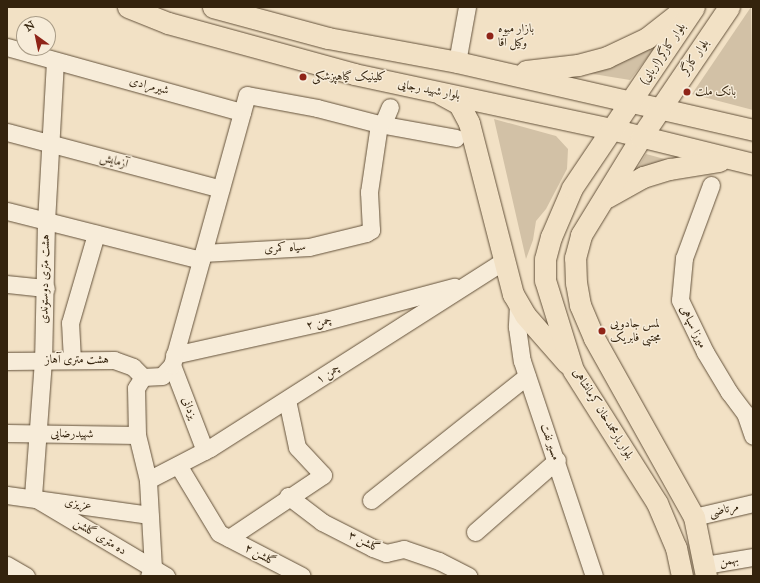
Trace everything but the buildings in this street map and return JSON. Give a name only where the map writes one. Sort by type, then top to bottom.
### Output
[{"type":"main road","name":"بلوار شهید رجایی","points":[[128,7],[168,23],[347,72],[611,128],[729,160]]},
{"type":"main road","points":[[213,7],[328,38],[457,62],[631,100],[753,130]]},
{"type":"main road","points":[[498,71],[559,68],[607,57],[647,38],[686,7]]},
{"type":"main road","name":"بلوار کارگر (اربابی)","points":[[631,100],[694,7]]},
{"type":"main road","points":[[705,7],[712,13],[729,7]]},
{"type":"main road","name":"بلوار کارگر","points":[[661,107],[729,7]]},
{"type":"main road","points":[[426,88],[451,98],[465,113],[479,154],[503,261],[518,305],[574,370]]},
{"type":"main road","name":"بلوار یارمحمدخان کرمانشاهی","points":[[631,100],[582,172],[564,205],[545,259],[546,292],[574,370],[658,503],[676,548],[682,576]]},
{"type":"main road","points":[[661,107],[581,235],[575,258],[576,283],[580,305],[594,338],[694,517],[706,571]]},
{"type":"main road","points":[[602,201],[643,177],[670,169],[729,160],[753,164]]},
{"type":"street","points":[[457,62],[467,7]]},
{"type":"street","name":"شیرمرادی","points":[[7,47],[242,112]]},
{"type":"street","name":"هشت متری دوستوندی","points":[[33,497],[39,434],[43,360],[46,288],[46,221],[56,61]]},
{"type":"street","points":[[156,573],[148,480],[137,435],[136,388],[142,377],[162,376],[173,360],[247,95],[317,108],[379,124],[456,138]]},
{"type":"street","points":[[379,124],[384,121],[390,107]]},
{"type":"street","name":"سیاه کمری","points":[[7,211],[96,234],[202,256],[309,247],[366,233],[371,230],[369,192],[379,124]]},
{"type":"street","name":"آزمایش","points":[[7,132],[221,189]]},
{"type":"street","name":"میرزا سپاهی","points":[[711,185],[684,258],[680,300],[705,352],[729,392],[745,413],[753,436]]},
{"type":"street","points":[[72,360],[70,323],[96,234]]},
{"type":"street","name":"چمن ۱","points":[[148,480],[205,451],[503,261]]},
{"type":"street","points":[[7,284],[46,288]]},
{"type":"street","name":"چمن ۲","points":[[173,360],[322,322],[442,289],[463,286]]},
{"type":"street","name":"مسیر نفت","points":[[518,305],[519,345],[527,376],[557,460],[594,576]]},
{"type":"street","name":"هشت متری آهاز","points":[[7,361],[114,360],[133,368],[142,377]]},
{"type":"street","name":"یزدانی","points":[[173,360],[205,451]]},
{"type":"street","points":[[372,500],[527,376]]},
{"type":"street","points":[[178,465],[224,535],[323,475],[297,447],[287,400]]},
{"type":"street","name":"شهیدرضایی","points":[[7,433],[137,435]]},
{"type":"street","points":[[475,532],[557,460]]},
{"type":"street","name":"عزیزی","points":[[7,495],[33,497],[150,515]]},
{"type":"street","name":"گلشن ۳","points":[[288,496],[322,522],[373,548],[386,553],[404,549],[447,571],[468,576]]},
{"type":"street","name":"ده متری گلشن","points":[[33,497],[156,573]]},
{"type":"street","name":"مرتاضی","points":[[694,517],[753,502]]},
{"type":"street","name":"گلشن ۲","points":[[224,535],[274,570],[302,576]]},
{"type":"street","name":"بهمن","points":[[706,571],[753,557]]},
{"type":"street","points":[[7,565],[26,576]]},
{"type":"shaded area","points":[[751,7],[753,110],[692,94]]},
{"type":"shaded area","points":[[660,41],[630,80],[587,73]]},
{"type":"shaded area","points":[[494,119],[556,136],[568,149],[567,169],[546,209],[536,221],[533,240],[526,259]]},
{"type":"shaded area","points":[[646,154],[672,161],[635,172]]},
{"type":"place","name":"بازار میوه وکیل آقا","points":[[490,36]]},
{"type":"place","name":"کلینیک گیاهپزشکی","points":[[303,77]]},
{"type":"place","name":"بانک ملت","points":[[687,92]]},
{"type":"place","name":"لمس جادویی مجتبی فابریک","points":[[602,331]]}]
